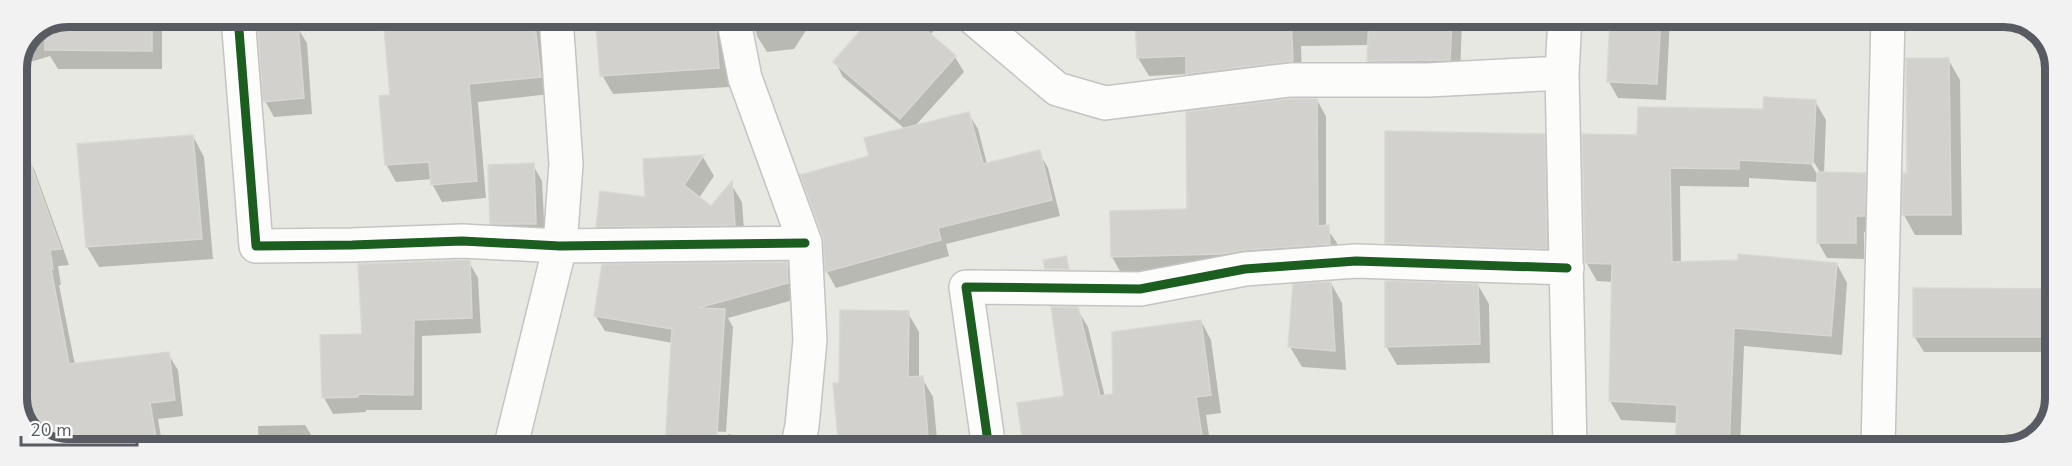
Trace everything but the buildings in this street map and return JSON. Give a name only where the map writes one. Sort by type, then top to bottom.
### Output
[{"type":"street","points":[[239,27],[256,246],[352,246],[462,241],[560,246],[805,243]]},
{"type":"street","points":[[512,439],[560,246],[566,164],[557,27]]},
{"type":"street","points":[[735,27],[745,78],[805,243],[810,340],[799,439]]},
{"type":"street","points":[[984,27],[1057,89],[1105,103],[1290,80],[1428,80],[1562,73]]},
{"type":"street","points":[[1564,27],[1562,73],[1570,439]]},
{"type":"street","points":[[1878,439],[1888,27]]},
{"type":"street","points":[[988,439],[966,287],[1140,289],[1245,268],[1356,261],[1568,268]]},
{"type":"cycle path","points":[[239,27],[256,246],[462,241],[560,246],[805,243]]},
{"type":"cycle path","points":[[988,439],[966,287],[1140,289],[1245,269],[1356,261],[1567,268]]}]
